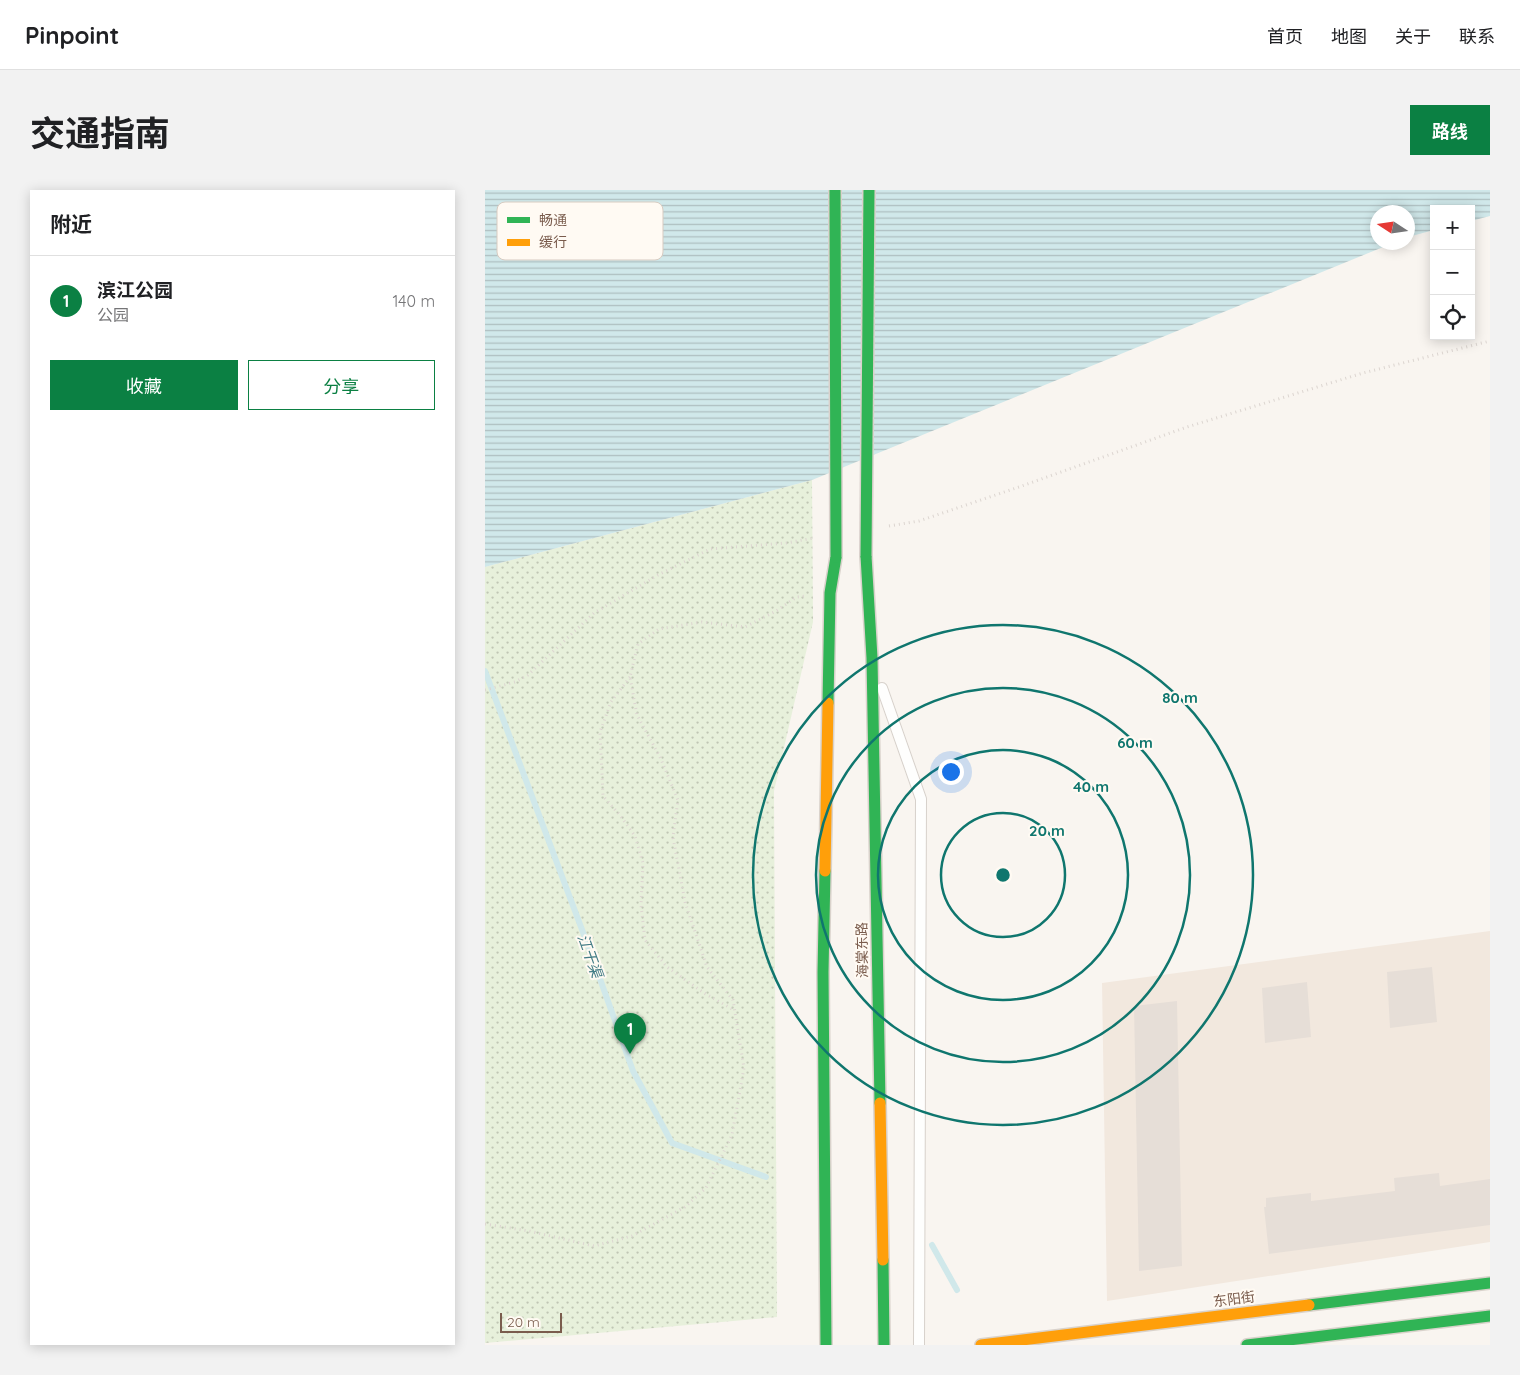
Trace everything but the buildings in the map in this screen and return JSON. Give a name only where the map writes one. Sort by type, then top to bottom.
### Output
[{"type":"main road","points":[[826,1345],[823,972],[830,593],[836,557],[835,190]]},
{"type":"main road","name":"海棠东路","points":[[869,190],[865,556],[872,658],[884,1345]]},
{"type":"main road","name":"东阳街","points":[[981,1345],[1490,1283]]},
{"type":"main road","points":[[1247,1345],[1490,1316]]},
{"type":"lane","points":[[872,658],[921,799],[919,1345]]},
{"type":"path","points":[[881,527],[919,520],[1019,487],[1187,427],[1363,373],[1490,341]]},
{"type":"path","points":[[485,690],[515,682],[528,675],[594,613],[659,575],[710,550],[786,543],[814,538]]},
{"type":"path","points":[[735,1010],[705,994],[667,966],[645,940],[641,905],[643,863],[635,836],[603,796],[600,732],[611,702],[630,677],[638,644],[659,629],[702,622],[745,627],[776,611],[797,597],[830,593]]},
{"type":"path","points":[[485,1224],[529,1231],[594,1246],[632,1236],[685,1207],[706,1188],[732,1135],[744,1068],[733,1000],[707,967],[685,902],[673,837],[678,800],[660,757],[637,715],[630,677]]},
{"type":"shaded area","points":[[1490,931],[1490,1242],[1107,1301],[1102,983]]},
{"type":"green space","points":[[812,480],[813,622],[774,791],[777,1317],[485,1343],[485,567]]},
{"type":"water","points":[[485,190],[1490,190],[1490,216],[1475,220],[1475,205],[1430,205],[1430,231],[1415,235],[1415,205],[1370,205],[1370,250],[1376,250],[812,480],[485,567]]},
{"type":"waterway","name":"江干渠","points":[[485,671],[633,1071],[672,1143],[766,1177]]},
{"type":"waterway","points":[[932,1245],[957,1290]]},
{"type":"traffic: fast","points":[[835,190],[836,557]]},
{"type":"traffic: fast","points":[[866,556],[869,190]]},
{"type":"traffic: fast","points":[[866,556],[872,658],[880,1103]]},
{"type":"traffic: fast","points":[[828,703],[830,593],[836,557]]},
{"type":"traffic: fast","points":[[825,871],[823,972],[826,1345]]},
{"type":"traffic: fast","points":[[883,1260],[884,1345]]},
{"type":"traffic: fast","points":[[1309,1305],[1490,1283]]},
{"type":"traffic: fast","points":[[1247,1345],[1490,1316]]},
{"type":"traffic: slow","points":[[825,871],[828,703]]},
{"type":"traffic: slow","points":[[880,1103],[883,1260]]},
{"type":"traffic: slow","points":[[981,1345],[1309,1305]]},
{"type":"place","name":"滨江公园","points":[[630,1054]]}]
